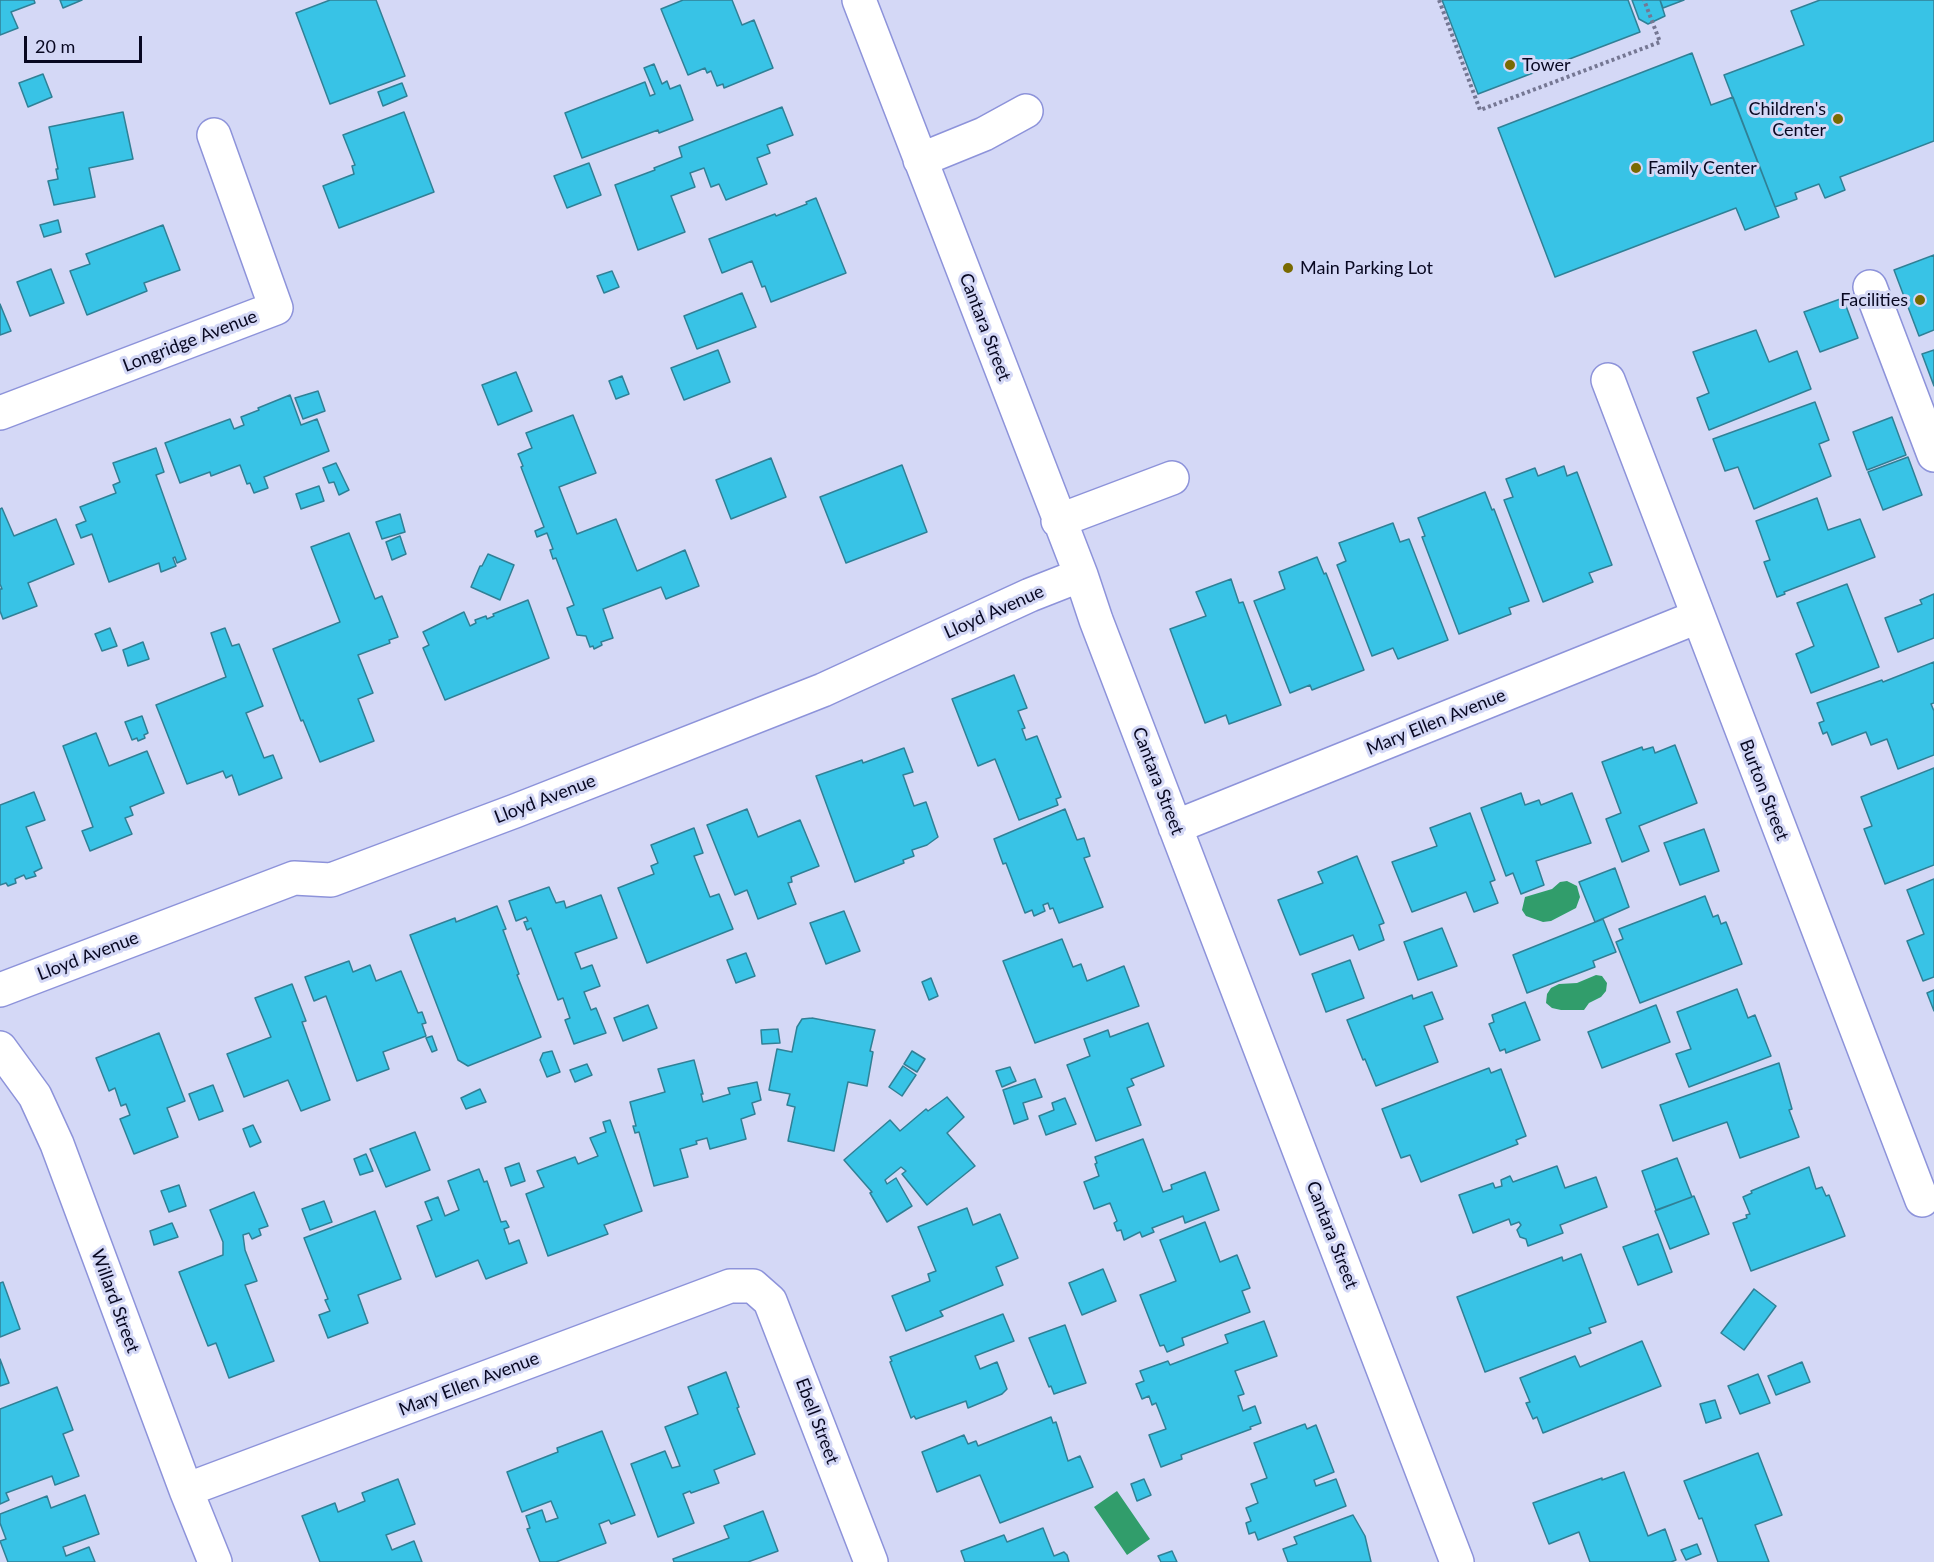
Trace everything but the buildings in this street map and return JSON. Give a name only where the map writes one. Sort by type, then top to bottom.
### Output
[{"type":"street","name":"Cantara Street","points":[[859,0],[1457,1562]]},
{"type":"street","points":[[920,160],[984,134],[1026,111]]},
{"type":"street","name":"Longridge Avenue","points":[[0,413],[276,308],[214,135]]},
{"type":"street","points":[[1869,287],[1934,455]]},
{"type":"street","name":"Burton Street","points":[[1608,380],[1922,1200]]},
{"type":"street","points":[[1058,521],[1172,478]]},
{"type":"street","name":"Lloyd Avenue","points":[[0,990],[294,878],[331,880],[526,806],[823,690],[1030,595],[1081,575]]},
{"type":"street","name":"Mary Ellen Avenue","points":[[1175,827],[1697,617]]},
{"type":"street","name":"Willard Street","points":[[0,1048],[35,1096],[57,1144],[215,1562]]},
{"type":"street","name":"Mary Ellen Avenue","points":[[186,1490],[730,1286],[753,1286]]},
{"type":"street","name":"Ebell Street","points":[[753,1286],[770,1301],[871,1562]]},
{"type":"path","points":[[1439,0],[1480,110],[1660,42],[1644,0]]},
{"type":"shaded area","points":[[1567,881],[1577,886],[1580,897],[1576,908],[1551,921],[1543,922],[1526,916],[1522,910],[1525,897],[1552,889],[1560,882]]},
{"type":"shaded area","points":[[1596,975],[1602,976],[1607,983],[1606,991],[1601,997],[1589,1003],[1584,1010],[1561,1010],[1552,1008],[1546,1003],[1547,994],[1551,988],[1559,984],[1577,983]]},
{"type":"shaded area","points":[[1117,1491],[1150,1539],[1127,1555],[1094,1507]]},
{"type":"place","name":"Tower","points":[[1510,65]]},
{"type":"place","name":"Children's Center","points":[[1838,119]]},
{"type":"place","name":"Family Center","points":[[1636,168]]},
{"type":"place","name":"Main Parking Lot","points":[[1288,268]]},
{"type":"place","name":"Facilities","points":[[1920,300]]}]
